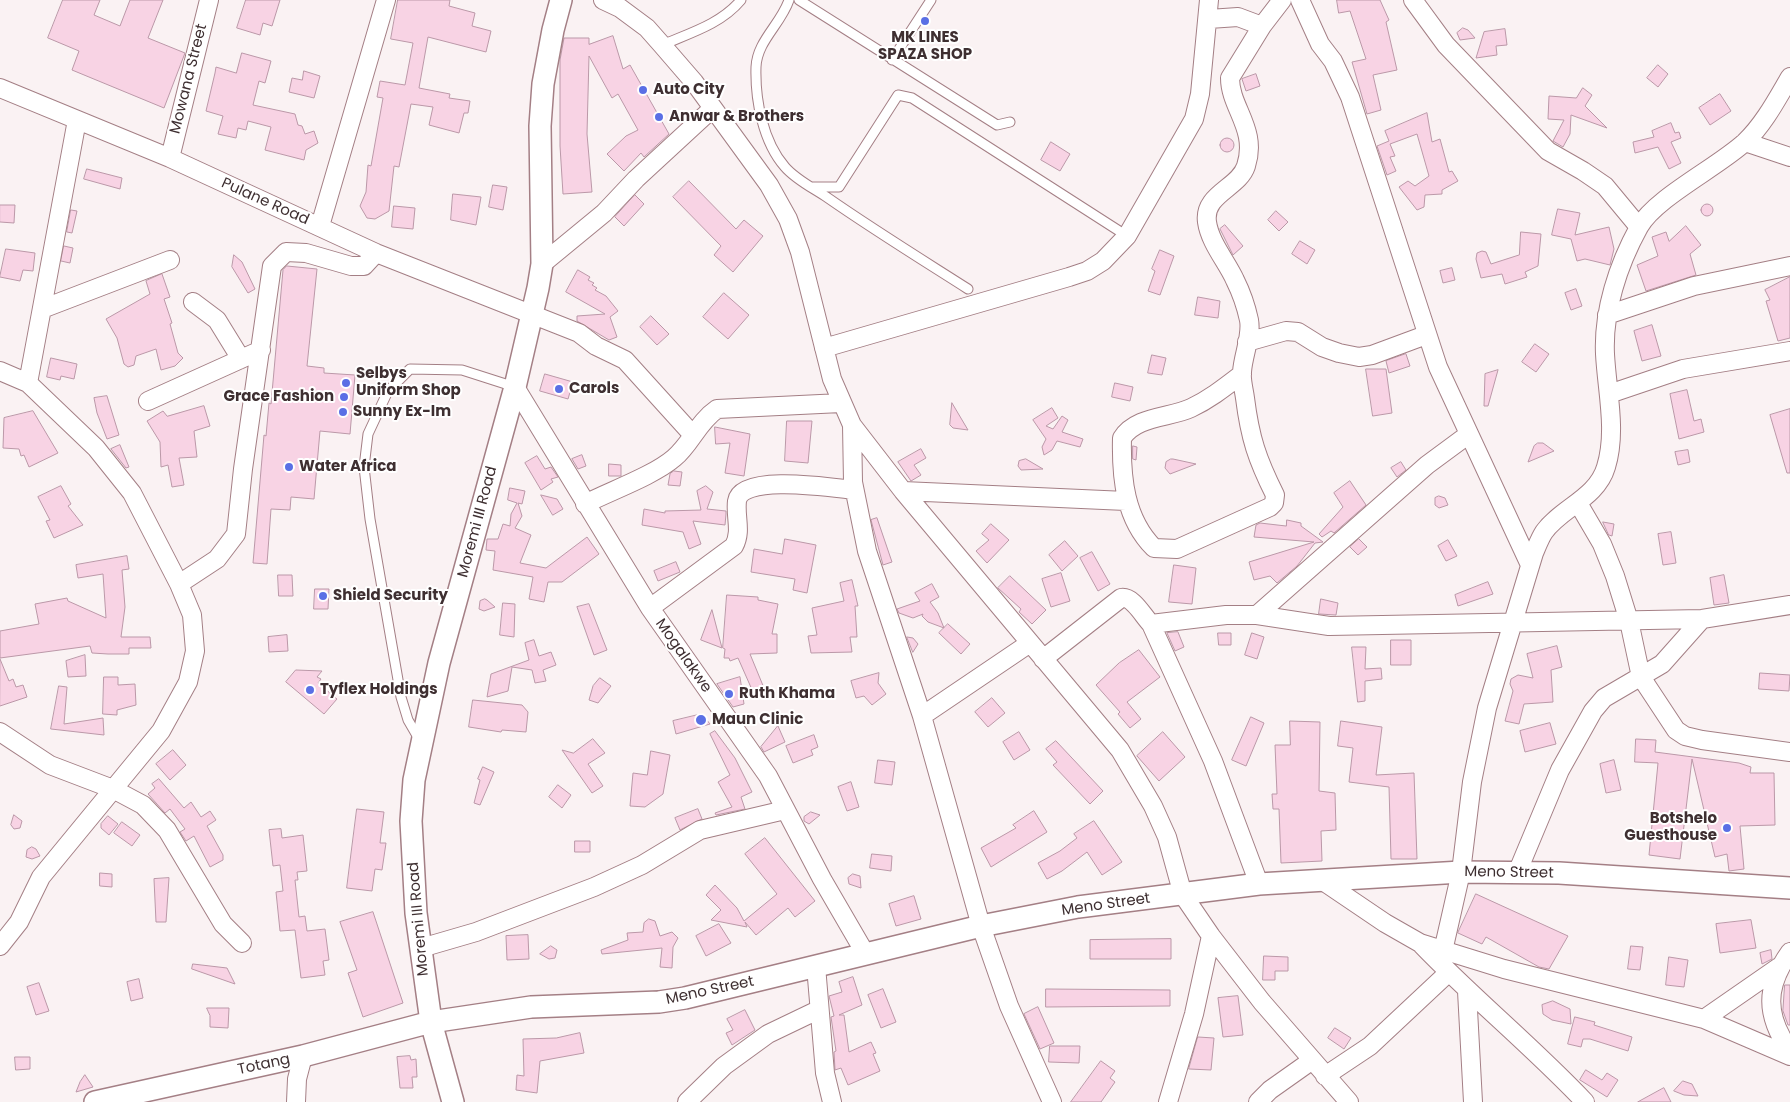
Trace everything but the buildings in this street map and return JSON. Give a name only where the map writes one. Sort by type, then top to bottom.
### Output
[{"type":"street","name":"Mowana Street","points":[[170,158],[209,0]]},
{"type":"street","points":[[320,226],[386,0]]},
{"type":"street","name":"Moremi III Road","points":[[453,1102],[431,1022],[420,948],[416,913],[411,821],[414,780],[439,663],[514,387],[538,288],[542,264],[540,126],[543,84],[553,30],[561,0]]},
{"type":"street","points":[[603,0],[620,8],[646,28],[662,45],[713,108],[769,185],[788,219],[800,252],[824,348],[841,403],[852,425],[903,491],[1120,750],[1154,806],[1167,837],[1183,894],[1211,936],[1311,1061],[1349,1102]]},
{"type":"street","points":[[824,348],[1087,271],[1103,261],[1127,236],[1194,120],[1200,94],[1208,19],[1208,0]]},
{"type":"street","points":[[1242,374],[1216,395],[1189,409],[1143,422],[1122,438],[1121,458],[1126,501],[1141,535],[1154,548],[1177,549],[1272,506],[1275,495],[1258,461],[1249,427],[1242,374],[1249,322],[1244,304],[1207,222],[1208,210],[1213,200],[1239,177],[1246,167],[1249,150],[1245,123],[1233,96],[1230,78],[1262,26],[1282,0]]},
{"type":"street","points":[[1300,0],[1320,44],[1333,61],[1350,97],[1388,208],[1426,335],[1438,367],[1530,565]]},
{"type":"street","points":[[1413,0],[1446,45],[1542,145],[1548,151],[1605,186],[1639,227]]},
{"type":"street","points":[[1208,19],[1238,17],[1262,26]]},
{"type":"street","points":[[1443,951],[1461,872],[1474,773],[1487,708],[1530,565],[1544,532],[1595,486],[1605,470],[1612,445],[1605,352],[1607,315],[1615,284],[1639,227],[1661,204],[1745,142],[1764,121],[1790,77]]},
{"type":"street","name":"Pulane Road","points":[[0,88],[170,158],[376,253],[580,333],[596,346],[625,360],[692,434]]},
{"type":"street","points":[[542,264],[604,214],[636,179],[713,108]]},
{"type":"street","points":[[28,384],[77,120]]},
{"type":"street","points":[[1745,142],[1790,156]]},
{"type":"street","points":[[179,584],[217,559],[236,534],[243,468],[272,266],[286,252],[306,252],[351,266],[364,266],[376,253]]},
{"type":"street","points":[[42,309],[170,260]]},
{"type":"street","points":[[1607,315],[1694,286],[1790,266]]},
{"type":"street","points":[[193,302],[217,320],[241,359]]},
{"type":"street","points":[[1247,342],[1286,331],[1298,332],[1322,347],[1359,357],[1372,355],[1426,335]]},
{"type":"street","points":[[148,401],[261,350]]},
{"type":"street","points":[[1609,394],[1683,369],[1790,351]]},
{"type":"street","points":[[0,372],[28,384],[96,448],[132,493],[179,584],[192,615],[195,650],[188,682],[160,731],[41,877],[19,922],[0,946]]},
{"type":"street","name":"Mogalakwe","points":[[514,387],[650,608],[768,776],[822,880],[865,953]]},
{"type":"street","points":[[585,504],[675,458],[707,416],[717,409],[841,403]]},
{"type":"street","points":[[852,425],[854,490],[867,551],[922,716],[981,926],[1009,1006],[1052,1102]]},
{"type":"street","points":[[1257,615],[1427,465],[1469,434]]},
{"type":"street","points":[[650,608],[734,546],[738,538],[737,500],[742,492],[751,486],[791,484],[854,490]]},
{"type":"street","points":[[903,491],[1126,501]]},
{"type":"street","points":[[1578,503],[1602,544],[1615,576],[1628,620],[1641,677],[1676,730],[1685,736],[1790,752]]},
{"type":"street","points":[[1042,658],[1121,598],[1129,599],[1151,624],[1214,762],[1259,884]]},
{"type":"street","points":[[1151,624],[1226,616],[1257,615],[1329,626],[1702,619],[1790,605]]},
{"type":"street","points":[[1517,873],[1560,770],[1593,711],[1604,698],[1662,664],[1702,619]]},
{"type":"street","points":[[922,716],[1030,643]]},
{"type":"street","points":[[0,732],[50,765],[113,789],[143,805],[167,830],[222,924],[242,943]]},
{"type":"street","points":[[420,948],[476,932],[594,887],[642,865],[700,830],[785,810]]},
{"type":"street","name":"Meno Street","points":[[431,1022],[532,1007],[659,1002],[685,998],[981,926],[1078,907],[1259,884],[1461,872],[1636,877],[1790,888]]},
{"type":"street","points":[[1320,879],[1385,923],[1420,943],[1504,970],[1704,1019],[1788,1048]]},
{"type":"street","points":[[1168,1102],[1194,1014],[1211,936]]},
{"type":"street","points":[[1420,943],[1448,973],[1564,1080],[1585,1102]]},
{"type":"street","points":[[1788,1048],[1770,1005],[1770,989],[1779,967],[1790,952]]},
{"type":"street","points":[[816,966],[818,1010],[825,1072],[832,1102]]},
{"type":"street","points":[[1704,1019],[1779,967]]},
{"type":"street","points":[[1325,1076],[1370,1046],[1448,973]]},
{"type":"street","points":[[1467,991],[1472,1102]]},
{"type":"street","points":[[687,1102],[724,1066],[768,1034],[818,1010]]},
{"type":"street","name":"Totang","points":[[95,1102],[303,1056],[431,1022]]},
{"type":"street","points":[[296,1102],[297,1079],[303,1056]]},
{"type":"street","points":[[1258,1102],[1270,1090],[1311,1061]]},
{"type":"lane","points":[[662,45],[731,13],[741,0]]},
{"type":"lane","points":[[789,0],[761,48],[756,66],[759,108],[768,141],[785,168],[888,239],[968,289]]},
{"type":"lane","points":[[799,0],[997,125],[1010,122]]},
{"type":"lane","points":[[892,60],[930,0]]},
{"type":"lane","points":[[813,187],[839,187],[898,95],[912,98],[1127,236]]},
{"type":"lane","points":[[421,741],[408,720],[401,698],[372,528],[364,467],[368,434],[388,391],[410,369],[462,370],[514,387]]},
{"type":"place","name":"MK LINES SPAZA SHOP","points":[[925,21]]},
{"type":"place","name":"Auto City","points":[[643,90]]},
{"type":"place","name":"Anwar & Brothers","points":[[659,117]]},
{"type":"place","name":"Selbys Uniform Shop","points":[[346,383]]},
{"type":"place","name":"Carols","points":[[559,389]]},
{"type":"place","name":"Grace Fashion","points":[[344,397]]},
{"type":"place","name":"Sunny Ex-Im","points":[[343,412]]},
{"type":"place","name":"Water Africa","points":[[289,467]]},
{"type":"place","name":"Shield Security","points":[[323,596]]},
{"type":"place","name":"Tyflex Holdings","points":[[310,690]]},
{"type":"place","name":"Ruth Khama","points":[[729,694]]},
{"type":"place","name":"Maun Clinic","points":[[701,720]]},
{"type":"place","name":"Botshelo Guesthouse","points":[[1727,828]]}]
